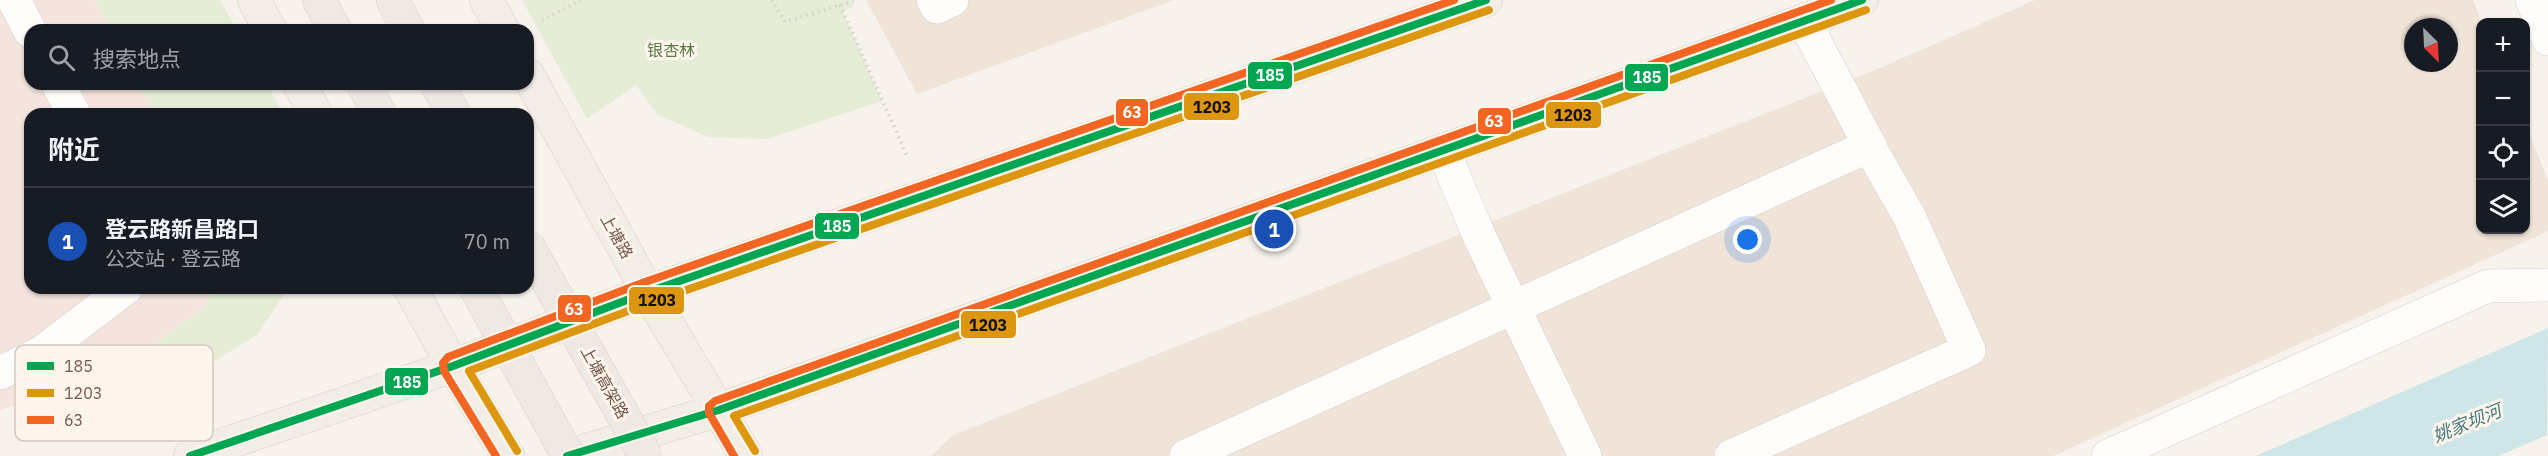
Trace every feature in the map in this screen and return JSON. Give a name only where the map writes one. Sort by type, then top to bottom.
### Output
[{"type":"highway","points":[[319,0],[332,24]]},
{"type":"highway","points":[[393,0],[405,24]]},
{"type":"highway","points":[[366,90],[377,108]]},
{"type":"highway","points":[[440,90],[451,108]]},
{"type":"highway","name":"上塘高架路","points":[[534,257],[646,456]]},
{"type":"highway","points":[[479,294],[568,456]]},
{"type":"main road","points":[[254,0],[267,24]]},
{"type":"main road","points":[[486,0],[513,24]]},
{"type":"main road","points":[[190,456],[453,366],[648,292],[1486,0]]},
{"type":"main road","points":[[568,456],[718,410],[1862,0]]},
{"type":"main road","name":"上塘路","points":[[534,86],[648,292],[746,456]]},
{"type":"main road","points":[[302,90],[313,108]]},
{"type":"main road","points":[[413,294],[453,366],[508,456]]},
{"type":"street","points":[[14,0],[26,24]]},
{"type":"street","points":[[933,0],[937,7],[952,0]]},
{"type":"street","points":[[2532,0],[2547,32]]},
{"type":"street","points":[[1731,456],[1969,350],[1909,216],[1804,21]]},
{"type":"street","points":[[61,90],[71,108]]},
{"type":"street","points":[[1186,456],[1869,146],[1871,148]]},
{"type":"street","points":[[1443,150],[1480,238],[1585,456]]},
{"type":"street","points":[[2108,456],[2488,286],[2548,285]]},
{"type":"street","points":[[51,345],[118,294]]},
{"type":"street","points":[[0,373],[15,366]]},
{"type":"path","points":[[527,24],[582,0]]},
{"type":"path","points":[[772,0],[785,22],[857,0]]},
{"type":"path","points":[[840,5],[925,196]]},
{"type":"shaded area","points":[[0,0],[94,0],[107,24],[24,24],[24,90],[142,90],[152,108],[24,108],[24,294],[211,294],[203,308],[152,345],[15,345],[15,405],[0,410]]},
{"type":"shaded area","points":[[866,0],[1174,0],[917,94]]},
{"type":"shaded area","points":[[2035,0],[2473,0],[2480,18],[2476,18],[2476,234],[2530,234],[2530,136],[2548,180],[2548,231],[2053,456],[931,456],[953,435],[1875,70]]},
{"type":"green space","points":[[94,0],[220,0],[234,24],[107,24]]},
{"type":"green space","name":"银杏林","points":[[522,0],[850,0],[853,6],[843,12],[882,101],[767,139],[708,137],[657,114],[636,85],[587,119]]},
{"type":"green space","points":[[142,90],[270,90],[280,108],[152,108]]},
{"type":"green space","points":[[211,294],[284,294],[257,335],[213,362],[213,345],[152,345],[203,308]]},
{"type":"water","name":"姚家坝河","points":[[2548,328],[2547,435],[2498,456],[2256,456]]},
{"type":"transit line","name":"63","points":[[496,456],[444,371],[443,363],[448,357],[645,282],[1454,0]]},
{"type":"transit line","name":"185","points":[[190,456],[453,366],[648,292],[1486,0]]},
{"type":"transit line","name":"63","points":[[734,456],[709,413],[709,406],[715,401],[1831,0]]},
{"type":"transit line","name":"185","points":[[567,456],[719,410],[1862,0]]},
{"type":"transit line","name":"1203","points":[[517,451],[469,371],[652,302],[1489,10]]},
{"type":"transit line","name":"1203","points":[[755,451],[734,416],[1866,10]]},
{"type":"place","name":"登云路新昌路口","points":[[1274,229]]}]
